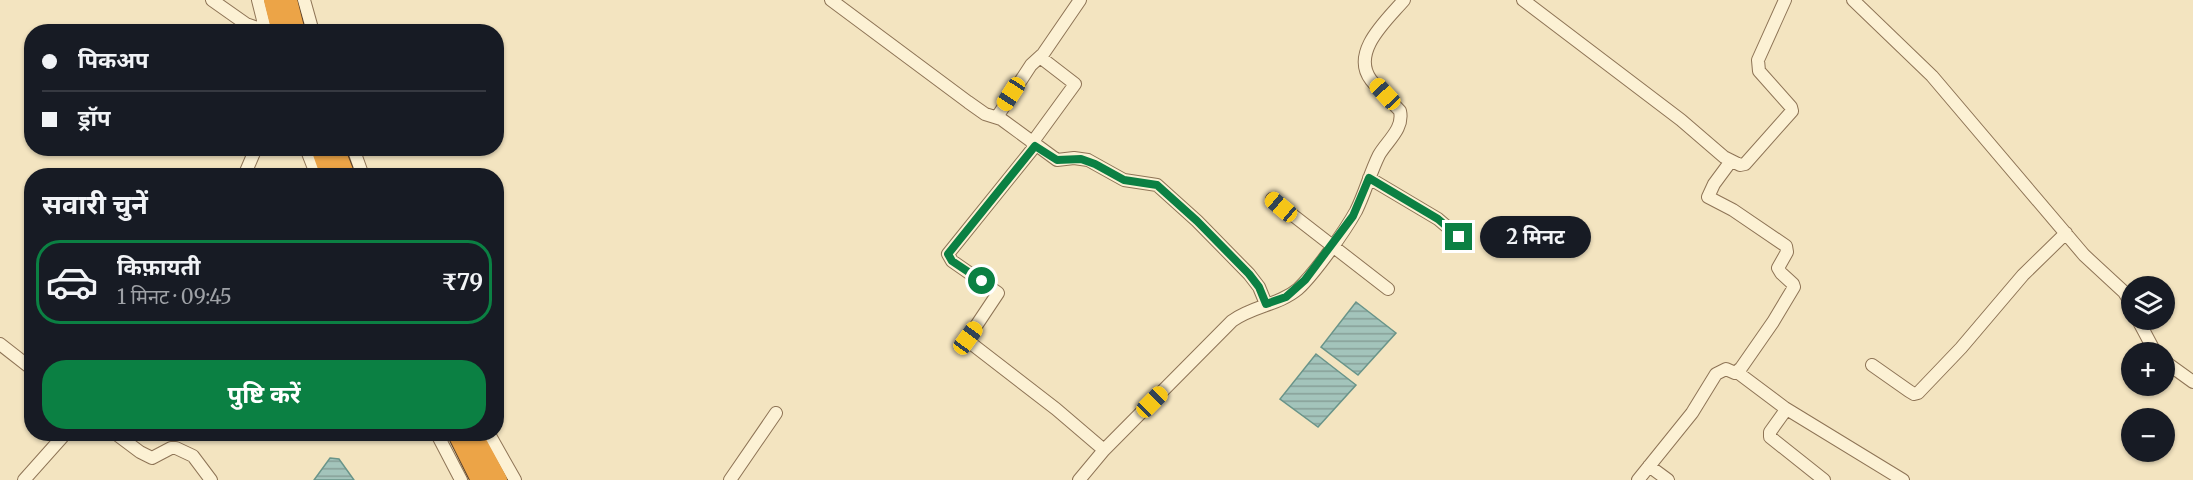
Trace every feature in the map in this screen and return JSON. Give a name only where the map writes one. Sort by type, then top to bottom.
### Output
[{"type":"highway","points":[[271,24],[273,0]]},
{"type":"highway","points":[[288,0],[294,24]]},
{"type":"highway","points":[[447,441],[480,480]]},
{"type":"highway","points":[[477,441],[498,480]]},
{"type":"street","points":[[212,0],[246,24]]},
{"type":"street","points":[[258,0],[268,24]]},
{"type":"street","points":[[304,0],[311,24]]},
{"type":"street","points":[[831,0],[968,102],[986,114],[997,117],[1057,160],[1081,159],[1124,180],[1157,185],[1197,221],[1249,274],[1259,287],[1266,304]]},
{"type":"street","points":[[997,117],[1031,65],[1040,57],[1080,0]]},
{"type":"street","points":[[1079,480],[1104,450],[1232,321],[1242,314],[1286,297],[1297,289],[1353,216],[1380,154],[1400,124],[1401,117],[1400,111],[1370,78],[1365,57],[1375,34],[1404,0]]},
{"type":"street","points":[[1523,0],[1681,120],[1731,161],[1740,165],[1745,164],[1792,111],[1757,66],[1785,0]]},
{"type":"street","points":[[1853,0],[1932,76],[2084,255],[2121,289]]},
{"type":"street","points":[[1040,57],[1075,84],[1033,144],[950,251],[949,258],[998,293],[968,338],[969,344],[1056,409],[1104,450]]},
{"type":"street","points":[[1731,161],[1714,184],[1708,199],[1732,210],[1786,246],[1787,252],[1778,268],[1794,287],[1773,322],[1737,372]]},
{"type":"street","points":[[1369,178],[1438,219],[1459,237]]},
{"type":"street","points":[[1272,199],[1388,289]]},
{"type":"street","points":[[1872,365],[1909,391],[1918,393],[2023,275],[2066,233]]},
{"type":"street","points":[[0,344],[24,363]]},
{"type":"street","points":[[1638,480],[1692,413],[1716,374],[1726,369],[1737,372],[1785,408],[1903,480]]},
{"type":"street","points":[[2175,370],[2193,382]]},
{"type":"street","points":[[1785,408],[1770,432],[1770,437],[1824,480]]},
{"type":"street","points":[[730,480],[776,413]]},
{"type":"street","points":[[24,480],[59,441]]},
{"type":"street","points":[[126,441],[152,458],[171,448],[190,453],[211,480]]},
{"type":"street","points":[[445,441],[461,480]]},
{"type":"street","points":[[494,441],[514,480]]},
{"type":"street","points":[[1649,466],[1668,480]]},
{"type":"water","points":[[1356,302],[1396,333],[1358,375],[1321,347]]},
{"type":"water","points":[[1316,354],[1356,385],[1318,427],[1280,399]]},
{"type":"water","points":[[330,458],[339,459],[354,480],[314,480]]},
{"type":"route","points":[[982,281],[952,261],[948,254],[1035,146],[1057,160],[1074,158],[1088,160],[1124,180],[1157,185],[1197,221],[1249,274],[1263,294],[1266,304],[1286,297],[1305,280],[1353,216],[1369,178],[1438,219],[1459,237]]}]
